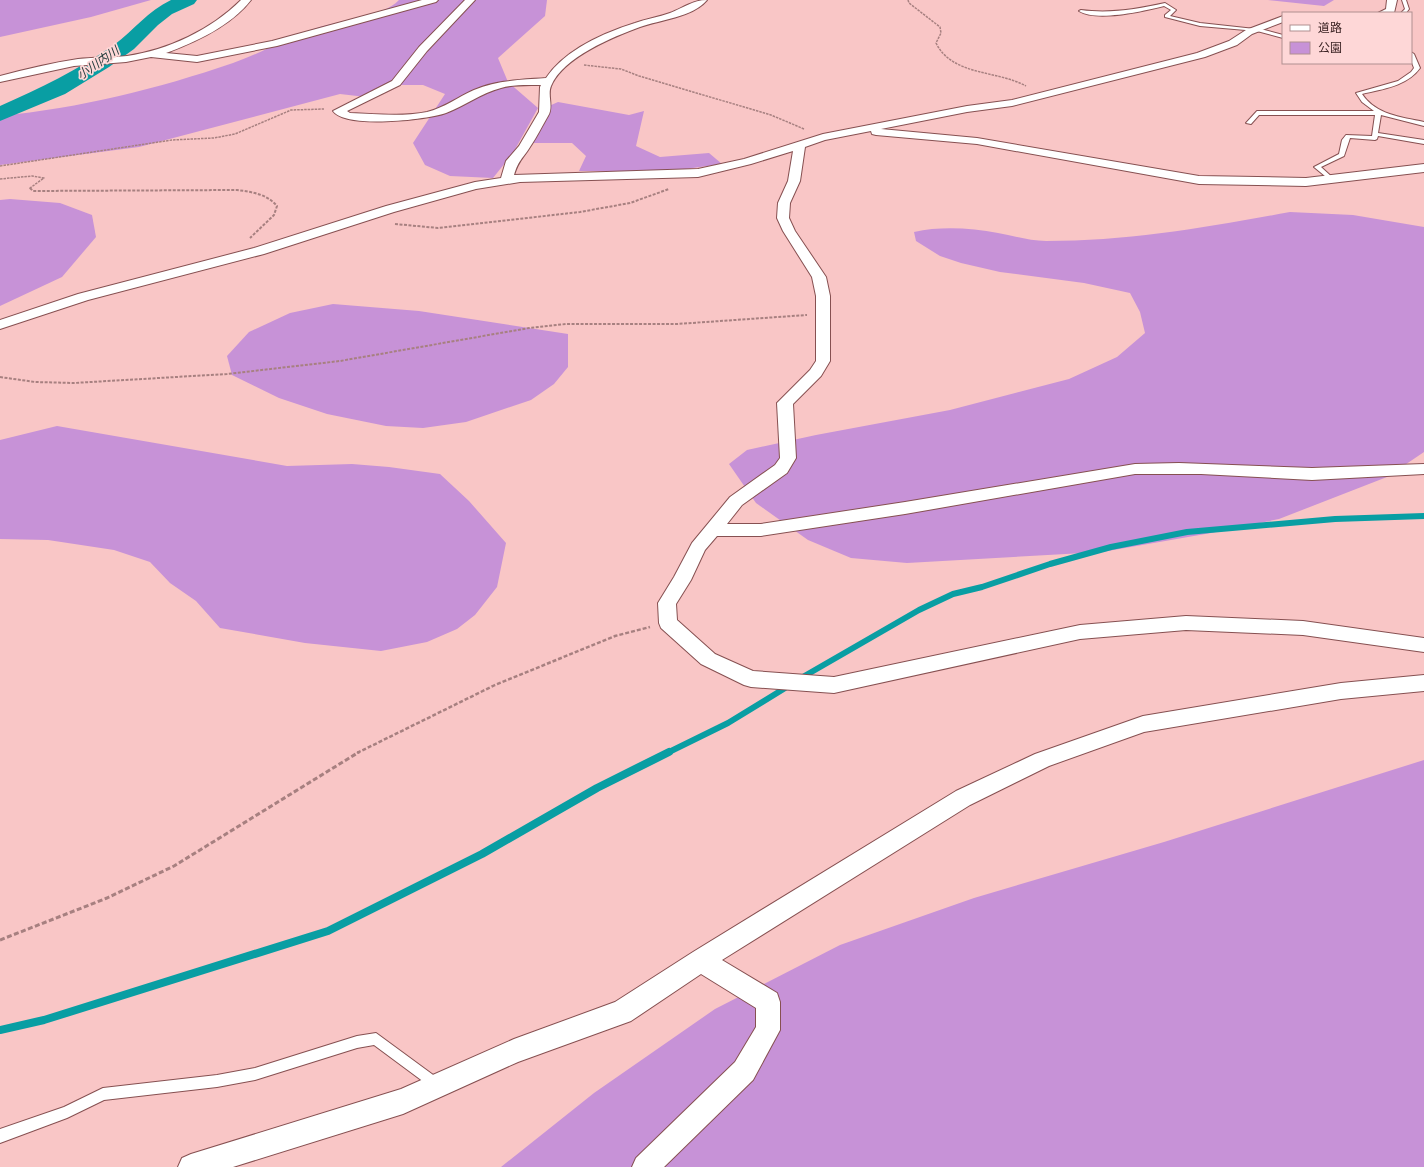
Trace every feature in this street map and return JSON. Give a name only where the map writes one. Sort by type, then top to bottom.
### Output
[{"type":"street","points":[[0,79],[75,63],[127,59],[151,54],[207,29],[238,10],[246,0]]},
{"type":"street","points":[[151,54],[197,59],[273,44],[433,0]]},
{"type":"street","points":[[338,111],[396,83],[423,49],[470,0]]},
{"type":"street","points":[[507,179],[512,161],[524,148],[545,112],[545,87],[555,72],[572,56],[637,25],[673,15],[694,6],[702,0]]},
{"type":"street","points":[[1387,12],[1391,11],[1392,0]]},
{"type":"street","points":[[0,325],[83,297],[259,251],[390,209],[507,179],[698,173],[747,162],[823,137],[967,109],[1012,103],[1201,55],[1233,43],[1256,29],[1282,20]]},
{"type":"street","points":[[338,111],[348,116],[399,118],[428,115],[444,110],[478,92],[502,84],[549,81]]},
{"type":"street","points":[[856,130],[977,141],[1199,180],[1241,182],[1306,182],[1424,168]]},
{"type":"street","points":[[800,144],[794,181],[784,203],[783,218],[789,231],[819,277],[823,296],[823,361],[816,372],[785,403],[788,458],[781,469],[736,501],[710,530],[698,547],[682,580],[667,603],[668,623],[708,659],[750,679],[834,685],[1080,632],[1186,623],[1303,628],[1424,645]]},
{"type":"street","points":[[710,530],[761,530],[905,508],[1135,469],[1161,468],[1312,474],[1380,473],[1424,469]]},
{"type":"street","points":[[191,1167],[403,1101],[437,1084],[514,1050],[622,1012],[701,960],[963,798],[1042,760],[1143,724],[1341,691],[1424,683]]},
{"type":"street","points":[[645,1167],[744,1071],[768,1030],[768,1002],[701,960]]},
{"type":"lane","points":[[1404,0],[1407,9],[1404,12]]},
{"type":"lane","points":[[1081,11],[1097,14],[1131,12],[1164,4],[1174,10],[1167,16],[1180,21],[1216,28],[1256,29],[1282,37]]},
{"type":"lane","points":[[1378,113],[1365,103],[1359,93],[1405,80],[1414,74],[1417,68],[1412,56]]},
{"type":"lane","points":[[1249,123],[1257,112],[1378,113],[1424,124]]},
{"type":"lane","points":[[1331,179],[1317,167],[1342,155],[1345,140],[1348,136],[1375,138],[1378,113]]},
{"type":"lane","points":[[1375,134],[1424,142]]},
{"type":"lane","points":[[0,1136],[67,1112],[103,1094],[217,1081],[256,1074],[357,1042],[376,1039],[437,1084]]},
{"type":"path","points":[[908,0],[914,7],[940,27],[941,33],[936,43],[938,51],[943,57],[972,69],[1015,80],[1025,85],[1032,97]]},
{"type":"path","points":[[566,63],[621,69],[639,76],[771,115],[823,137]]},
{"type":"path","points":[[0,166],[172,140],[221,136],[250,128],[291,110],[322,108],[338,111]]},
{"type":"path","points":[[392,224],[438,228],[580,212],[630,203],[684,183],[698,173]]},
{"type":"path","points":[[0,179],[32,176],[44,178],[30,188],[32,191],[236,190],[261,194],[273,200],[277,206],[274,215],[265,225],[253,234],[236,256]]},
{"type":"path","points":[[0,377],[35,382],[74,383],[227,374],[340,361],[529,328],[566,324],[677,324],[749,318],[823,315]]},
{"type":"path","points":[[0,940],[107,898],[174,866],[359,752],[495,685],[615,636],[668,623]]},
{"type":"green space","points":[[0,0],[151,0],[91,17],[0,37]]},
{"type":"green space","points":[[399,0],[547,0],[545,16],[498,58],[508,82],[538,108],[513,153],[493,178],[450,176],[425,165],[413,143],[445,94],[423,85],[386,85],[366,97],[340,94],[139,147],[0,165],[0,116],[89,103],[176,81],[244,59],[317,28],[372,15],[392,6]]},
{"type":"green space","points":[[1268,0],[1334,0],[1324,6]]},
{"type":"green space","points":[[558,102],[629,115],[644,111],[636,146],[660,157],[709,153],[722,164],[671,171],[579,171],[586,156],[572,143],[532,143],[544,124],[549,106]]},
{"type":"green space","points":[[10,199],[60,203],[92,215],[96,237],[62,277],[0,306],[0,200]]},
{"type":"green space","points":[[1290,212],[1353,215],[1424,227],[1424,452],[1387,477],[1279,519],[1211,533],[1102,552],[907,563],[851,558],[808,540],[756,503],[729,464],[747,450],[816,435],[950,410],[1069,379],[1117,357],[1145,333],[1140,312],[1130,293],[1084,283],[1000,272],[961,263],[940,256],[916,241],[914,232],[945,228],[988,231],[1046,241],[1108,239],[1169,232]]},
{"type":"green space","points":[[333,304],[419,311],[568,334],[568,367],[554,384],[531,400],[466,422],[423,428],[386,426],[327,414],[279,398],[232,375],[227,356],[249,332],[290,313]]},
{"type":"green space","points":[[57,426],[287,466],[352,464],[440,474],[469,501],[506,543],[497,587],[475,615],[457,629],[427,642],[381,651],[305,643],[220,628],[196,601],[170,583],[150,562],[114,550],[48,540],[0,539],[0,440]]},
{"type":"green space","points":[[1424,760],[1424,1167],[501,1167],[594,1093],[715,1009],[840,945],[974,898],[1164,842]]},
{"type":"waterway","name":"小川内川","points":[[0,114],[57,89],[102,63],[127,45],[151,21],[165,10],[187,0]]},
{"type":"waterway","points":[[801,678],[919,610],[953,594],[982,587],[1050,564],[1111,547],[1187,532],[1335,519],[1424,516]]},
{"type":"waterway","points":[[667,753],[728,723],[790,685]]},
{"type":"waterway","points":[[0,1030],[44,1020],[328,931],[482,854],[597,788],[667,753]]}]
